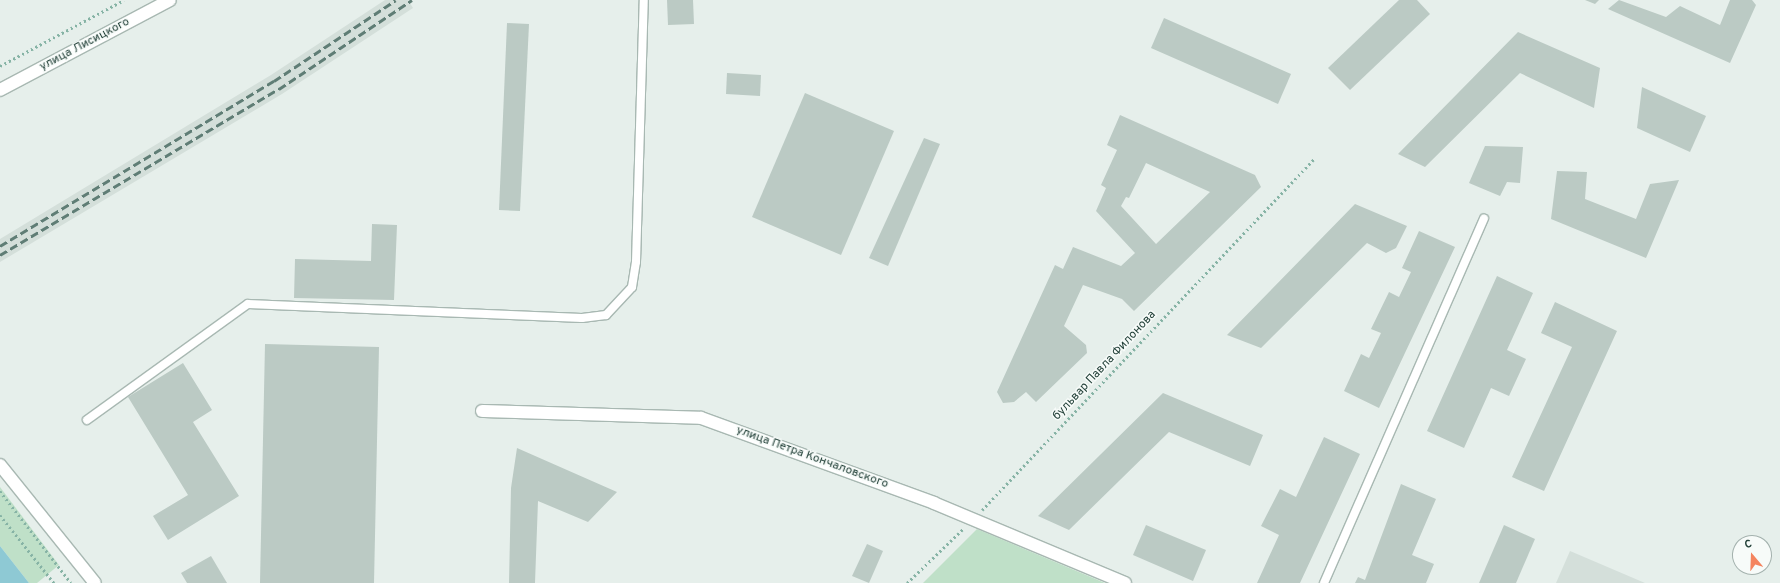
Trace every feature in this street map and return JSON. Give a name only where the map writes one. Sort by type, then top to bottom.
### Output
[{"type":"street","name":"улица Лисицкого","points":[[0,90],[170,0]]},
{"type":"street","name":"улица Петра Кончаловского","points":[[482,411],[701,418],[973,519],[1126,583]]},
{"type":"street","points":[[0,465],[95,583]]},
{"type":"lane","points":[[87,420],[248,304],[582,318],[606,315],[632,286],[636,262],[644,0]]},
{"type":"lane","points":[[1324,583],[1484,219]]},
{"type":"path","points":[[0,66],[124,0]]},
{"type":"path","name":"бульвар Павла Филонова","points":[[907,583],[973,519],[1314,158]]},
{"type":"path","points":[[0,491],[71,583]]},
{"type":"path","points":[[0,516],[54,583]]},
{"type":"shaded area","points":[[385,0],[408,0],[413,8],[282,94],[0,262],[0,239],[271,75]]},
{"type":"shaded area","points":[[1570,551],[1645,583],[1556,583]]},
{"type":"green space","points":[[0,487],[59,565],[37,583],[29,583],[0,546]]},
{"type":"green space","points":[[977,529],[1105,583],[923,583]]},
{"type":"water","points":[[0,546],[29,583],[0,583]]},
{"type":"building","points":[[667,0],[693,0],[694,24],[668,25]]},
{"type":"building","points":[[1399,0],[1417,0],[1430,14],[1350,90],[1328,68]]},
{"type":"building","points":[[1585,0],[1599,0],[1595,4]]},
{"type":"building","points":[[1619,0],[1666,17],[1680,6],[1720,25],[1730,0],[1752,0],[1756,5],[1730,63],[1608,9]]},
{"type":"building","points":[[1164,18],[1291,74],[1278,104],[1151,48]]},
{"type":"building","points":[[507,23],[529,24],[520,211],[499,210]]},
{"type":"building","points":[[1518,32],[1600,68],[1594,108],[1520,73],[1425,167],[1398,154]]},
{"type":"building","points":[[727,73],[761,75],[760,96],[726,94]]},
{"type":"building","points":[[1642,87],[1706,116],[1690,152],[1637,128]]},
{"type":"building","points":[[805,93],[894,131],[841,255],[752,217]]},
{"type":"building","points":[[1120,115],[1255,175],[1261,187],[1134,311],[1122,299],[1083,285],[1064,326],[1086,345],[1087,353],[1036,402],[1026,392],[1014,402],[1003,403],[997,392],[1055,265],[1063,269],[1073,247],[1121,266],[1135,253],[1096,211],[1106,188],[1101,185],[1117,150],[1107,145]],"holes":[[[1146,163],[1210,192],[1156,244],[1121,206],[1126,197],[1129,198]]]},
{"type":"building","points":[[924,138],[940,144],[888,266],[869,258]]},
{"type":"building","points":[[1485,146],[1523,147],[1520,183],[1507,182],[1500,196],[1469,183]]},
{"type":"building","points":[[1557,171],[1587,172],[1585,199],[1636,219],[1650,184],[1679,180],[1646,258],[1551,219]]},
{"type":"building","points":[[1355,204],[1407,226],[1396,248],[1386,253],[1367,243],[1261,348],[1227,335]]},
{"type":"building","points":[[372,224],[397,225],[394,300],[294,298],[295,259],[371,261]]},
{"type":"building","points":[[1419,231],[1455,247],[1379,408],[1344,391],[1361,354],[1369,358],[1381,333],[1371,329],[1389,292],[1399,297],[1411,272],[1402,268]]},
{"type":"building","points":[[1497,276],[1533,293],[1507,350],[1526,359],[1509,396],[1491,388],[1464,448],[1427,431]]},
{"type":"building","points":[[1555,302],[1617,331],[1544,491],[1512,477],[1572,347],[1541,333]]},
{"type":"building","points":[[265,344],[379,347],[374,583],[260,583]]},
{"type":"building","points":[[183,363],[212,410],[193,422],[239,496],[168,540],[153,516],[188,495],[128,397]]},
{"type":"building","points":[[1163,393],[1263,435],[1250,466],[1169,432],[1069,530],[1038,516]]},
{"type":"building","points":[[1324,437],[1360,454],[1300,583],[1257,583],[1279,535],[1261,526],[1280,489],[1296,497]]},
{"type":"building","points":[[517,448],[617,492],[588,522],[538,501],[535,583],[509,583],[511,488]]},
{"type":"building","points":[[1401,484],[1436,499],[1412,555],[1434,564],[1426,583],[1355,583],[1358,577],[1365,580]]},
{"type":"building","points":[[1146,525],[1206,550],[1193,581],[1133,555]]},
{"type":"building","points":[[1504,525],[1535,539],[1516,583],[1479,583]]},
{"type":"building","points":[[867,544],[883,551],[869,583],[852,576]]},
{"type":"building","points":[[211,556],[227,583],[187,583],[181,573]]},
{"type":"railway","points":[[0,246],[274,81],[396,0]]},
{"type":"railway","points":[[0,255],[279,89],[412,0]]}]
